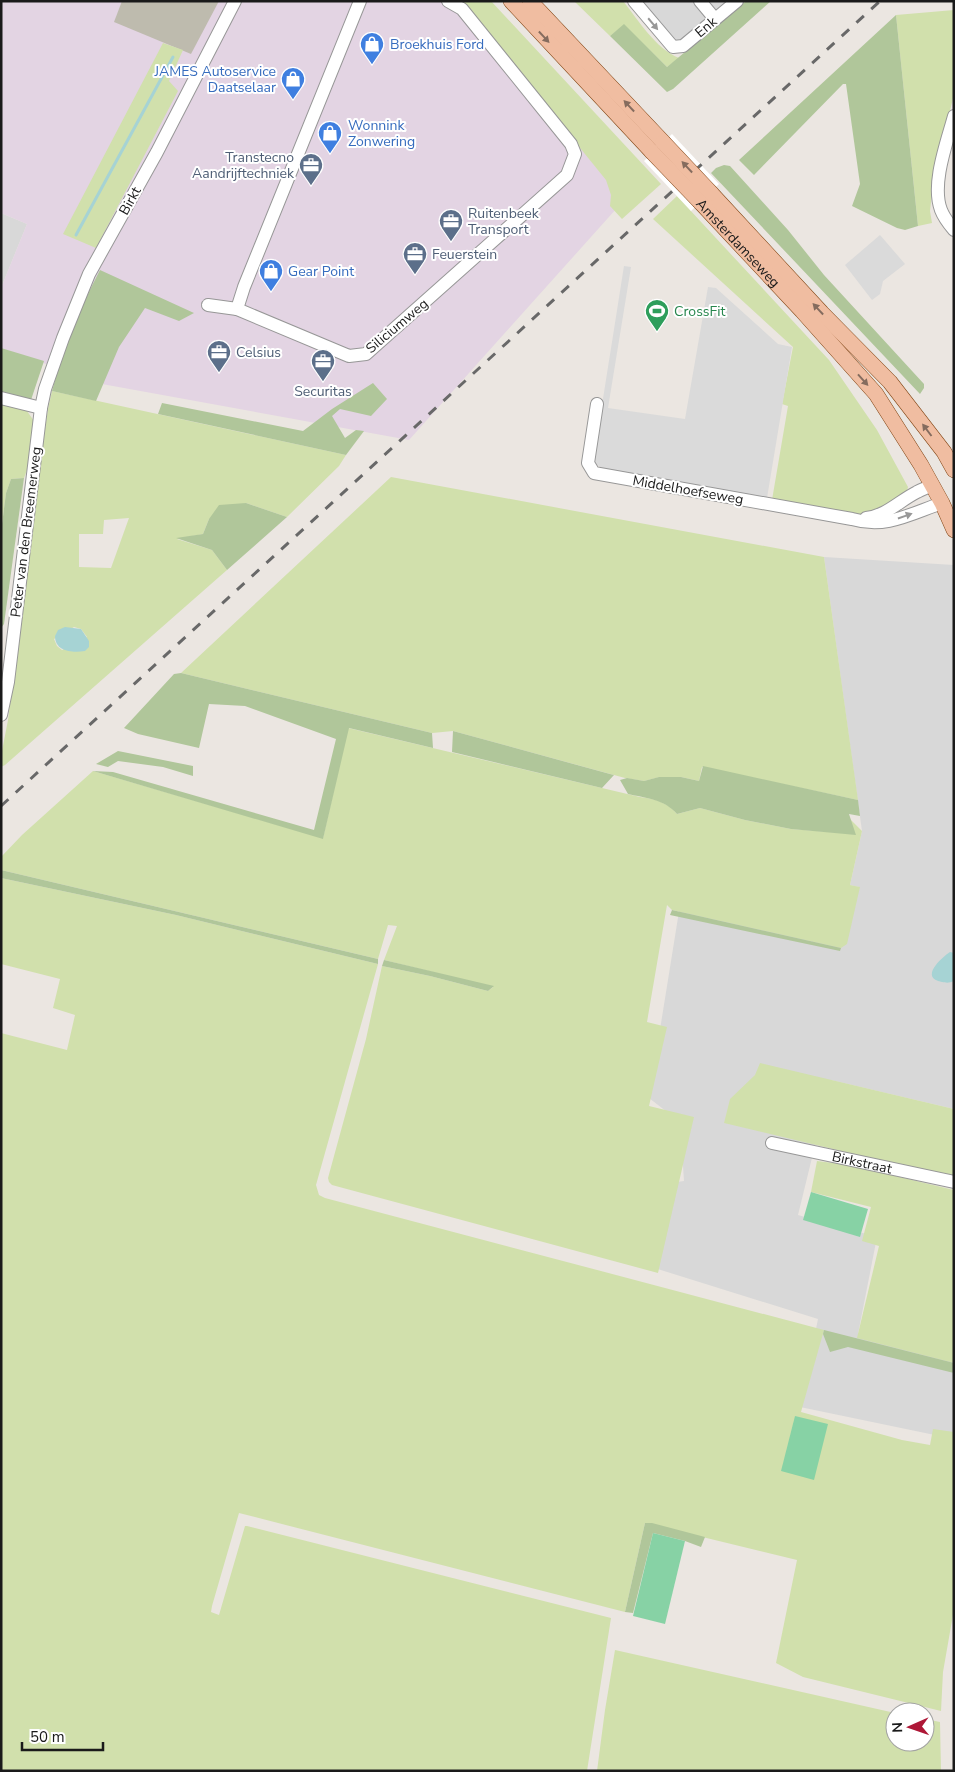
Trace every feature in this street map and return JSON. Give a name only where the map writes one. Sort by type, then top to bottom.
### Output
[{"type":"main road","name":"Amsterdamseweg","points":[[511,1],[890,382],[944,452],[954,470]]},
{"type":"main road","name":"Amsterdamseweg","points":[[530,1],[657,147]]},
{"type":"main road","name":"Amsterdamseweg","points":[[705,197],[876,394],[932,486],[948,501]]},
{"type":"main road","points":[[932,486],[954,475]]},
{"type":"main road","points":[[948,501],[954,530]]},
{"type":"street","name":"Birkt","points":[[40,408],[63,338],[89,274],[157,152],[235,1]]},
{"type":"street","points":[[237,309],[244,287],[360,1]]},
{"type":"street","name":"Siliciumweg","points":[[208,304],[237,309],[350,356],[366,354],[567,175],[575,154],[571,144],[462,9],[448,1]]},
{"type":"street","name":"Enk","points":[[634,1],[673,47],[683,46],[737,1]]},
{"type":"street","points":[[700,1],[715,19]]},
{"type":"street","points":[[954,116],[944,152],[937,190],[941,212],[954,230]]},
{"type":"street","points":[[1,398],[40,408]]},
{"type":"street","name":"Middelhoefseweg","points":[[597,404],[588,463],[594,473],[852,519],[864,523],[886,522],[948,501]]},
{"type":"street","name":"Peter van den Breemerweg","points":[[1,715],[8,682],[40,408]]},
{"type":"street","name":"Middelhoefseweg","points":[[852,519],[874,517],[887,512],[916,492],[932,486]]},
{"type":"street","name":"Birkstraat","points":[[772,1143],[954,1182]]},
{"type":"shaded area","points":[[1,1],[462,1],[634,189],[409,440],[102,384],[1,348],[1,288],[27,224],[1,213]]},
{"type":"shaded area","points":[[122,1],[219,1],[191,54],[114,22]]},
{"type":"shaded area","points":[[633,1],[731,1],[674,49]]},
{"type":"shaded area","points":[[1,213],[27,224],[1,288]]},
{"type":"shaded area","points":[[880,235],[905,264],[883,281],[880,294],[872,300],[845,265]]},
{"type":"shaded area","points":[[624,266],[631,267],[608,408],[685,419],[708,287],[716,288],[778,344],[792,347],[767,498],[605,470],[593,462]]},
{"type":"shaded area","points":[[824,557],[954,565],[954,1109],[831,1080],[798,1215],[877,1237],[858,1334],[954,1360],[954,1439],[800,1407],[818,1319],[632,1261],[649,1186],[684,1181],[680,1122],[649,1098],[681,899],[859,887],[850,885],[862,831]]},
{"type":"green space","points":[[458,1],[491,1],[661,184],[622,219],[610,206],[611,195],[606,180],[465,6]]},
{"type":"green space","points":[[574,1],[623,1],[655,41],[670,54],[679,58],[667,67],[624,25],[610,36]]},
{"type":"green space","points":[[746,1],[771,1],[673,89],[667,92],[610,36],[624,24],[667,67]]},
{"type":"green space","points":[[954,10],[954,94],[932,193],[930,211],[932,223],[918,226],[896,15]]},
{"type":"green space","points":[[896,15],[918,226],[905,230],[852,206],[860,184],[846,84],[843,84],[754,175],[739,160]]},
{"type":"green space","points":[[163,43],[183,50],[169,81],[178,91],[96,248],[63,234]]},
{"type":"green space","points":[[724,165],[730,166],[788,230],[824,275],[924,384],[920,394],[711,173],[716,168]]},
{"type":"green space","points":[[677,196],[829,360],[877,430],[908,487],[907,491],[867,516],[772,500],[788,406],[782,404],[793,347],[653,219]]},
{"type":"green space","points":[[100,270],[194,313],[179,321],[145,308],[119,347],[96,401],[52,391],[73,329]]},
{"type":"green space","points":[[1,348],[44,361],[31,400],[1,395]]},
{"type":"green space","points":[[373,383],[387,399],[371,416],[340,409],[332,416],[345,438],[356,430],[364,431],[346,455],[158,414],[162,403],[303,431],[332,409]]},
{"type":"green space","points":[[52,391],[346,455],[339,466],[287,517],[246,503],[209,519],[203,534],[177,539],[212,550],[227,570],[1,767],[1,756],[8,720],[48,409]],"holes":[[[129,518],[111,568],[79,567],[79,534],[103,534],[104,520]],[[74,627],[81,629],[87,637],[62,650],[57,646],[54,639]]]},
{"type":"green space","points":[[1,403],[27,411],[34,421],[27,470],[24,478],[11,479],[6,493],[1,532]]},
{"type":"green space","points":[[391,477],[824,557],[858,800],[702,767],[699,781],[681,777],[660,777],[644,781],[625,778],[453,731],[432,733],[181,673]]},
{"type":"green space","points":[[24,478],[4,624],[1,628],[1,532],[6,493],[11,479]]},
{"type":"green space","points":[[246,503],[287,517],[227,570],[212,550],[176,538],[203,534],[209,519],[219,505]]},
{"type":"green space","points":[[181,673],[432,733],[433,748],[349,728],[323,839],[93,771],[113,772],[314,830],[336,739],[245,706],[209,704],[199,748],[138,734],[124,728],[174,674]]},
{"type":"green space","points":[[348,728],[655,800],[665,804],[677,814],[700,808],[745,820],[791,829],[855,834],[850,819],[862,831],[850,885],[860,887],[847,944],[841,948],[672,910],[667,905],[647,1022],[667,1027],[649,1106],[694,1117],[658,1273],[332,1185],[329,1182],[328,1178],[366,1039],[382,966],[488,991],[493,987],[384,960],[397,926],[388,925],[378,959],[1,870],[1,857],[22,835],[93,771],[323,838]]},
{"type":"green space","points":[[453,731],[614,775],[602,788],[452,752]]},
{"type":"green space","points":[[118,751],[193,766],[193,776],[163,767],[118,761],[108,767],[96,764]]},
{"type":"green space","points":[[703,766],[858,800],[860,816],[849,814],[856,835],[791,829],[745,820],[700,808],[677,814],[661,802],[628,794],[620,780],[627,778],[644,781],[659,777],[681,777],[699,781]]},
{"type":"green space","points":[[1,870],[378,959],[378,964],[176,915],[1,878]]},
{"type":"green space","points":[[1,878],[176,915],[378,964],[316,1185],[319,1195],[824,1330],[801,1412],[902,1440],[930,1445],[933,1429],[954,1432],[954,1609],[943,1672],[941,1711],[935,1710],[935,1702],[904,1702],[803,1677],[776,1663],[797,1560],[645,1523],[625,1612],[239,1513],[212,1606],[211,1612],[219,1615],[245,1526],[247,1526],[611,1618],[587,1771],[1,1771],[1,1033],[67,1050],[75,1015],[53,1008],[60,979],[1,964]]},
{"type":"green space","points":[[672,910],[841,948],[840,951],[670,915]]},
{"type":"green space","points":[[384,960],[494,986],[488,991],[382,966]]},
{"type":"green space","points":[[760,1063],[954,1109],[954,1178],[724,1123],[730,1099],[755,1075]]},
{"type":"green space","points":[[817,1161],[849,1165],[954,1190],[954,1363],[857,1338],[879,1246],[862,1241],[871,1207],[811,1192]]},
{"type":"green space","points":[[811,1192],[868,1209],[860,1237],[803,1220]]},
{"type":"green space","points":[[824,1330],[954,1363],[954,1373],[848,1347],[830,1352],[823,1334]]},
{"type":"green space","points":[[795,1416],[828,1424],[814,1480],[781,1471]]},
{"type":"green space","points":[[645,1523],[652,1523],[705,1537],[701,1547],[653,1533],[633,1613],[625,1612]]},
{"type":"green space","points":[[653,1533],[685,1541],[665,1624],[633,1616]]},
{"type":"green space","points":[[615,1650],[885,1711],[885,1752],[935,1752],[935,1721],[940,1722],[941,1771],[597,1771]]},
{"type":"water","points":[[65,627],[81,629],[89,641],[89,647],[85,651],[70,651],[58,645],[55,636],[58,630]]},
{"type":"water","points":[[950,952],[954,953],[954,981],[947,983],[935,980],[932,976],[934,968]]},
{"type":"pier","points":[[672,134],[719,184],[691,211],[644,161]]},
{"type":"waterway","points":[[76,235],[173,57]]},
{"type":"railway","points":[[1,806],[880,1]]},
{"type":"place","name":"Broekhuis Ford","points":[[372,65]]},
{"type":"place","name":"JAMES Autoservice Daatselaar","points":[[293,100]]},
{"type":"place","name":"Wonnink Zonwering","points":[[330,154]]},
{"type":"place","name":"Transtecno Aandrijftechniek","points":[[311,186]]},
{"type":"place","name":"Ruitenbeek Transport","points":[[451,242]]},
{"type":"place","name":"Feuerstein","points":[[415,275]]},
{"type":"place","name":"Gear Point","points":[[271,292]]},
{"type":"place","name":"CrossFit","points":[[657,332]]},
{"type":"place","name":"Celsius","points":[[219,373]]},
{"type":"place","name":"Securitas","points":[[323,382]]}]
